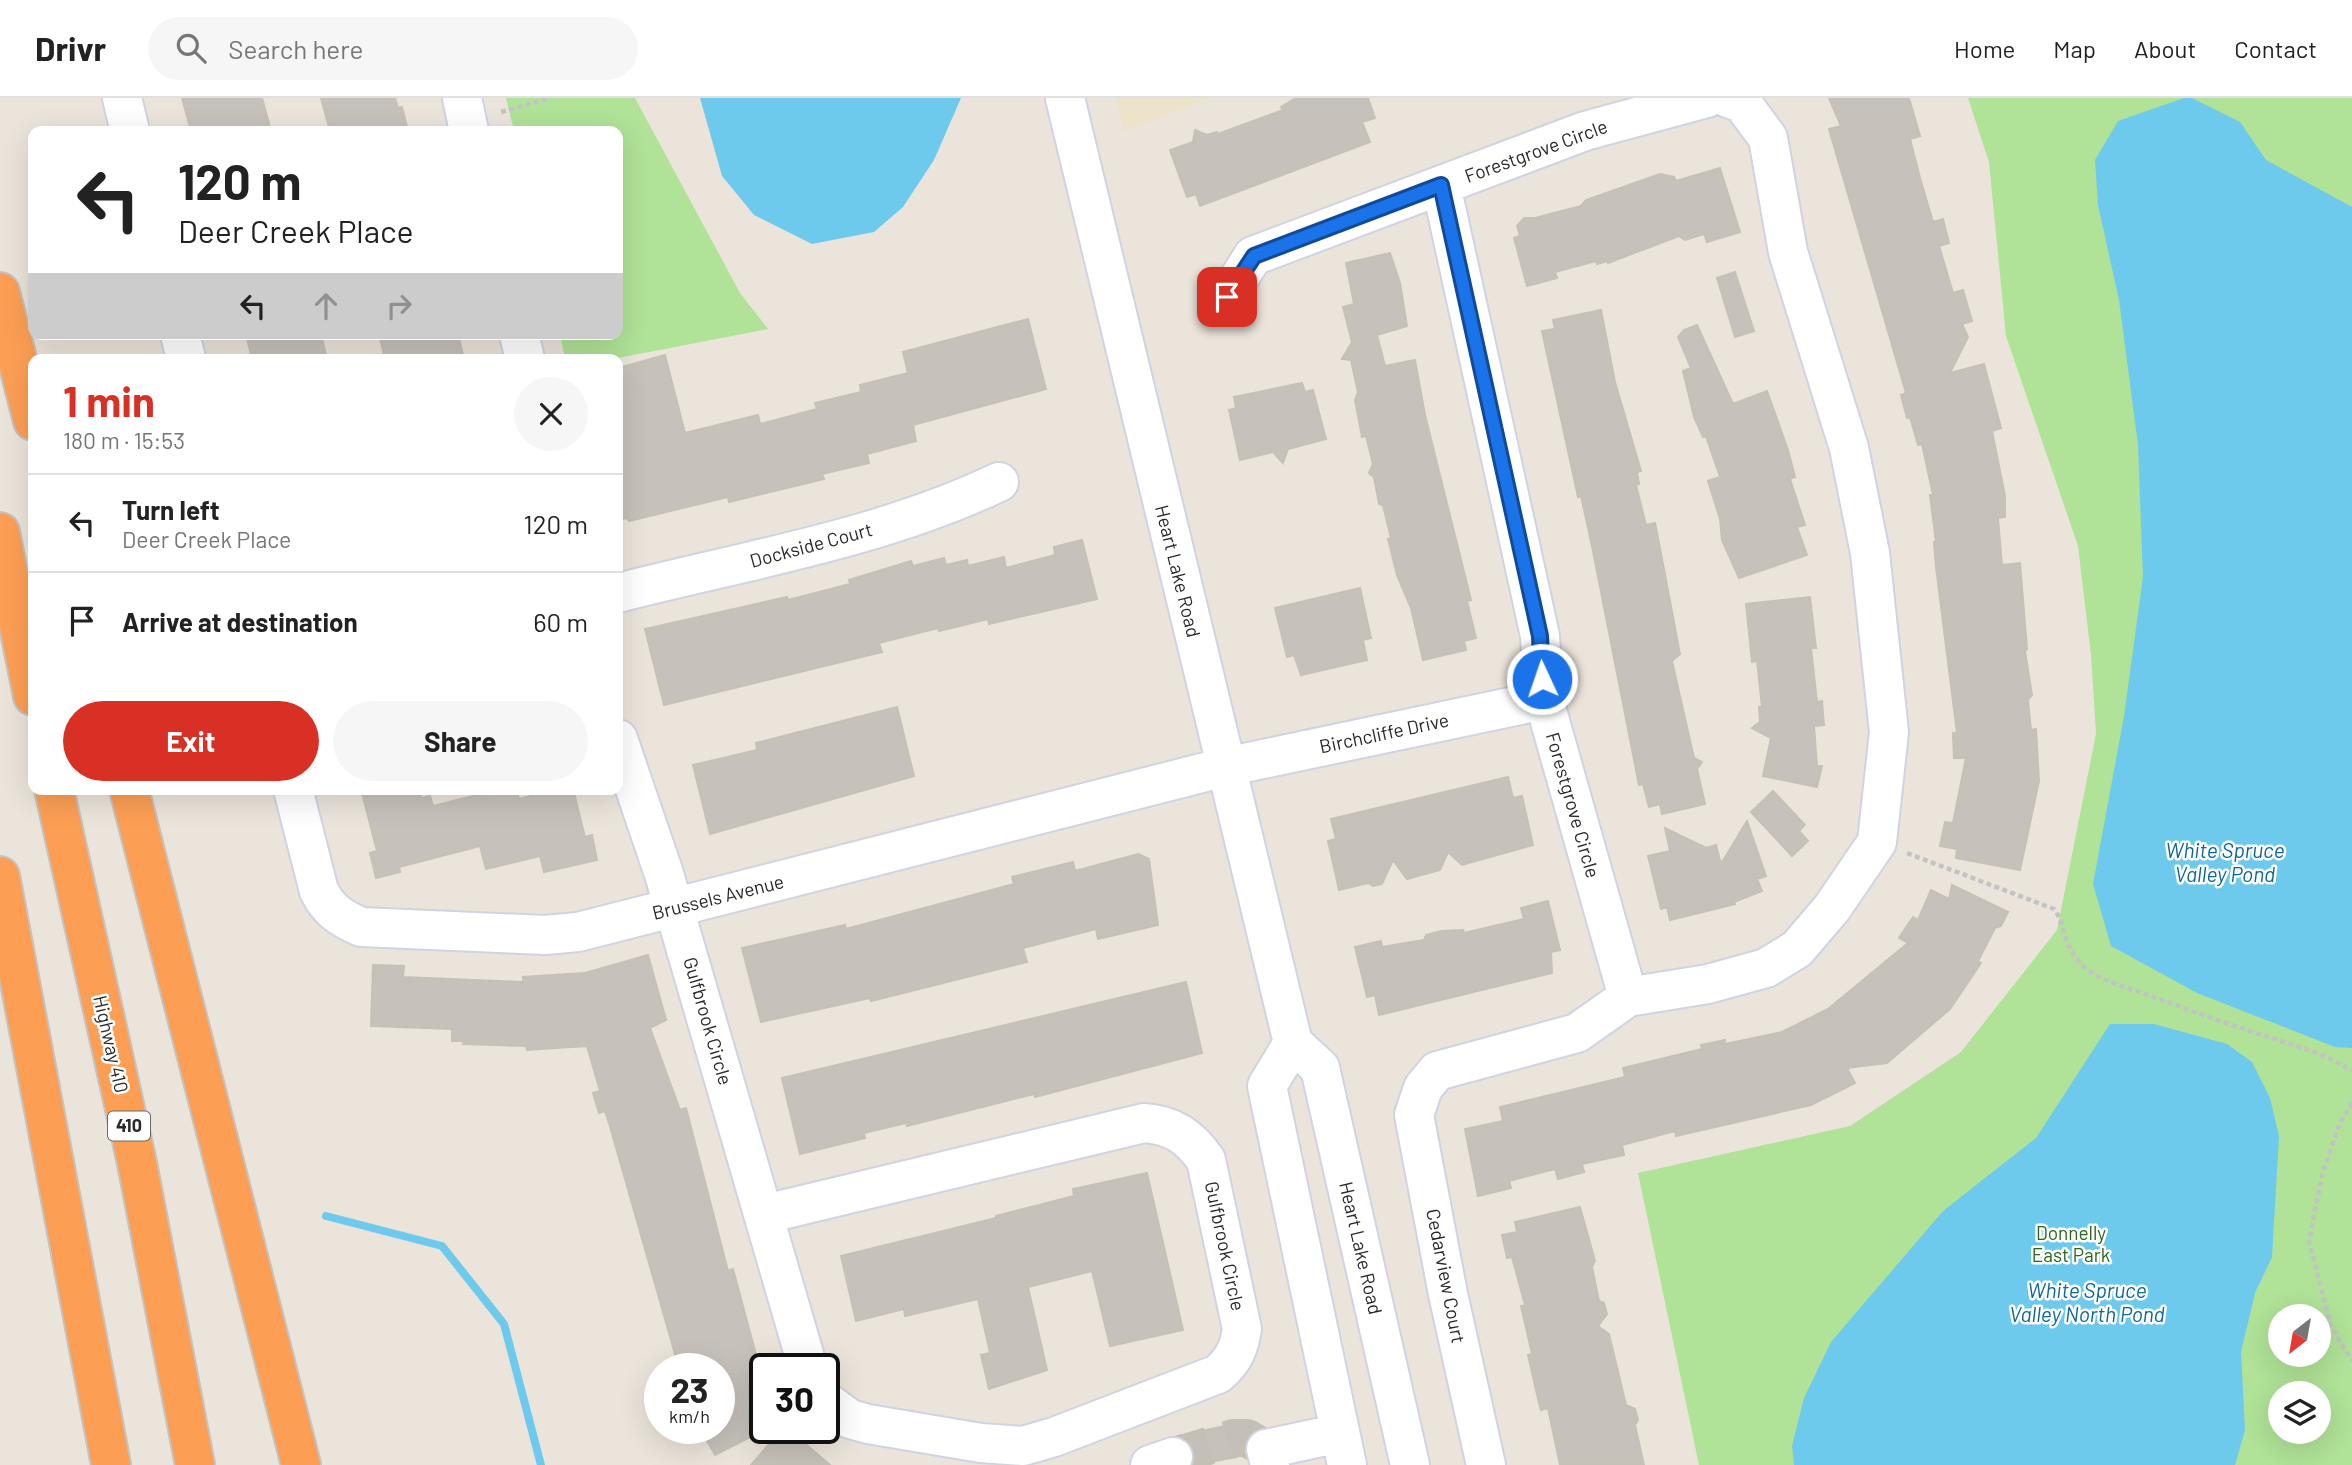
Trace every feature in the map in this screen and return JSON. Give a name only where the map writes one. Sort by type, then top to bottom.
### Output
[{"type":"highway","points":[[0,292],[28,401]]},
{"type":"highway","points":[[0,532],[28,671]]},
{"type":"highway","name":"Highway 410","points":[[55,795],[137,1163],[195,1465]]},
{"type":"highway","points":[[131,795],[301,1465]]},
{"type":"highway","points":[[0,876],[111,1465]]},
{"type":"street","points":[[122,98],[129,126]]},
{"type":"street","points":[[462,98],[485,121]]},
{"type":"street","name":"Heart Lake Road","points":[[1065,98],[1293,1043],[1320,1068],[1410,1465]]},
{"type":"street","name":"Forestgrove Circle","points":[[1628,998],[1544,700],[1540,636],[1441,185],[1585,131],[1707,98]]},
{"type":"street","points":[[1628,998],[1708,984],[1766,968],[1797,949],[1832,908],[1877,842],[1889,732],[1868,540],[1849,448],[1788,252],[1768,138],[1742,103],[1728,98]]},
{"type":"street","points":[[1227,297],[1254,256],[1441,185]]},
{"type":"street","name":"Dockside Court","points":[[623,592],[834,541],[953,503],[999,482]]},
{"type":"street","name":"Birchcliffe Drive","points":[[1225,767],[1544,700]]},
{"type":"street","name":"Gulfbrook Circle","points":[[623,752],[647,817],[804,1353]]},
{"type":"street","name":"Brussels Avenue","points":[[295,795],[319,891],[326,906],[339,917],[361,927],[545,935],[578,932],[674,909],[1225,767]]},
{"type":"street","name":"Cedarview Court","points":[[1486,1465],[1448,1294],[1415,1115],[1423,1088],[1437,1071],[1577,1033],[1628,998]]},
{"type":"street","points":[[1270,1465],[1266,1449],[1343,1449],[1267,1086],[1293,1043]]},
{"type":"street","name":"Gulfbrook Circle","points":[[765,1214],[1144,1124],[1165,1125],[1178,1131],[1194,1143],[1206,1160],[1242,1329],[1239,1346],[1231,1363],[1218,1374],[1054,1437],[1023,1446],[981,1443],[868,1424],[849,1419],[840,1412]]},
{"type":"path","points":[[485,121],[549,98]]},
{"type":"path","points":[[1877,842],[2054,909],[2060,917],[2063,938],[2069,950],[2085,968],[2117,984],[2249,1031],[2298,1045],[2332,1058],[2352,1071]]},
{"type":"path","points":[[2352,1103],[2340,1123],[2322,1175],[2309,1241],[2331,1326],[2352,1361]]},
{"type":"shaded area","points":[[1116,98],[1211,98],[1124,131]]},
{"type":"green space","points":[[506,98],[635,98],[740,293],[768,329],[623,357],[623,354],[564,354],[561,340],[623,340],[623,126],[513,126]]},
{"type":"green space","name":"Donnelly East Park","points":[[1968,98],[2352,98],[2352,1465],[1699,1465],[1638,1173],[1850,1126],[1961,1052],[2057,930],[2096,734],[2091,655],[2078,546],[2006,336],[1989,162]]},
{"type":"water","points":[[700,98],[961,98],[934,160],[903,207],[874,232],[812,244],[754,215],[722,176]]},
{"type":"water","name":"White Spruce Valley Pond","points":[[2184,98],[2192,98],[2240,122],[2266,160],[2352,207],[2352,1048],[2335,1047],[2197,993],[2111,946],[2093,884],[2124,716],[2143,577],[2138,445],[2119,300],[2098,205],[2095,160],[2118,121]]},
{"type":"water","name":"White Spruce Valley North Pond","points":[[2110,1024],[2154,1024],[2227,1044],[2252,1062],[2270,1098],[2279,1136],[2272,1257],[2255,1293],[2241,1352],[2245,1430],[2235,1465],[1794,1465],[1792,1446],[1804,1398],[1831,1342],[1943,1211],[2036,1138]]},
{"type":"building","points":[[182,98],[262,98],[270,126],[190,126]]},
{"type":"building","points":[[321,98],[395,98],[398,108],[402,107],[407,126],[329,126]]},
{"type":"building","points":[[1296,98],[1368,98],[1375,118],[1362,122],[1370,142],[1200,206],[1196,194],[1187,197],[1170,150],[1193,142],[1195,130],[1207,135],[1218,134],[1283,110],[1281,107]]},
{"type":"building","points":[[1829,98],[1909,98],[1920,136],[1910,139],[1920,178],[1933,222],[1943,219],[1949,243],[1939,246],[1953,293],[1963,290],[1972,321],[1962,324],[1968,337],[1950,373],[1984,364],[2001,428],[1992,431],[2005,496],[2005,517],[1998,518],[2002,565],[2020,563],[2027,649],[2025,651],[2032,695],[2028,700],[2031,730],[2036,729],[2039,781],[2020,870],[1956,858],[1957,849],[1940,846],[1945,822],[1953,823],[1966,758],[1954,758],[1953,733],[1957,733],[1936,567],[1930,495],[1933,495],[1922,444],[1918,445],[1910,417],[1907,418],[1901,395],[1906,393],[1829,129],[1841,126]]},
{"type":"building","points":[[1720,168],[1740,232],[1707,242],[1704,234],[1685,240],[1679,236],[1608,263],[1597,264],[1596,261],[1555,272],[1557,278],[1527,286],[1514,238],[1520,236],[1517,226],[1524,218],[1535,218],[1581,206],[1586,200],[1660,174],[1674,177],[1676,181]]},
{"type":"building","points":[[1390,253],[1400,283],[1407,326],[1377,335],[1385,366],[1415,360],[1425,415],[1471,600],[1467,601],[1476,638],[1464,641],[1466,650],[1423,660],[1411,608],[1397,575],[1383,505],[1379,504],[1374,477],[1369,473],[1373,464],[1366,436],[1362,437],[1355,400],[1358,392],[1351,360],[1342,359],[1352,342],[1343,307],[1354,304],[1346,263]]},
{"type":"building","points":[[1735,272],[1754,331],[1735,337],[1717,278]]},
{"type":"building","points":[[1601,310],[1615,382],[1641,471],[1637,472],[1639,484],[1636,485],[1646,525],[1655,523],[1680,654],[1672,661],[1694,758],[1702,762],[1697,769],[1705,804],[1662,814],[1660,804],[1649,807],[1643,784],[1639,785],[1592,546],[1581,496],[1578,497],[1542,331],[1555,329],[1553,320]]},
{"type":"building","points":[[1028,319],[1046,389],[913,425],[916,441],[867,454],[869,463],[822,474],[824,479],[729,502],[728,497],[629,521],[627,518],[623,519],[623,367],[665,355],[685,433],[758,415],[760,424],[817,409],[815,403],[861,392],[860,385],[908,373],[903,352]]},
{"type":"building","points":[[1697,325],[1733,404],[1767,391],[1788,450],[1795,477],[1790,479],[1805,525],[1797,527],[1807,555],[1739,578],[1722,540],[1720,519],[1708,481],[1720,477],[1706,436],[1703,437],[1694,417],[1683,371],[1691,368],[1678,337],[1684,330]]},
{"type":"building","points":[[247,340],[322,340],[326,354],[251,354]]},
{"type":"building","points":[[380,340],[459,340],[463,354],[384,354]]},
{"type":"building","points":[[1302,383],[1305,392],[1313,390],[1326,439],[1288,449],[1283,463],[1273,452],[1240,460],[1229,410],[1236,408],[1234,397]]},
{"type":"building","points":[[1082,540],[1097,599],[989,624],[988,619],[939,631],[938,628],[879,643],[882,652],[664,705],[645,629],[787,597],[788,600],[850,584],[849,580],[911,561],[913,566],[944,558],[946,565],[967,560],[968,566],[1004,557],[1006,568],[1055,555],[1054,547]]},
{"type":"building","points":[[1360,588],[1371,638],[1363,640],[1367,660],[1301,675],[1294,655],[1287,657],[1275,608]]},
{"type":"building","points":[[1810,597],[1816,648],[1811,648],[1817,702],[1822,701],[1824,725],[1814,726],[1817,766],[1822,766],[1817,787],[1763,776],[1771,738],[1752,728],[1760,722],[1759,707],[1762,707],[1757,661],[1752,662],[1746,604]]},
{"type":"building","points":[[897,707],[914,776],[710,834],[693,765],[757,750],[756,743]]},
{"type":"building","points":[[1508,777],[1513,798],[1522,796],[1533,845],[1462,865],[1448,852],[1440,870],[1407,879],[1393,860],[1382,884],[1373,886],[1368,883],[1339,890],[1328,841],[1336,839],[1331,819]]},
{"type":"building","points":[[1773,791],[1805,825],[1799,831],[1808,841],[1792,856],[1751,812]]},
{"type":"building","points":[[363,795],[420,795],[421,798],[430,796],[433,806],[477,795],[518,795],[519,799],[534,795],[574,795],[585,837],[592,835],[597,860],[544,872],[540,856],[486,869],[480,846],[399,867],[400,872],[376,878],[370,853],[377,851]]},
{"type":"building","points":[[1747,821],[1766,876],[1757,879],[1762,891],[1734,902],[1735,904],[1670,920],[1667,907],[1661,909],[1648,856],[1670,851],[1665,828],[1706,848],[1716,845],[1721,864]]},
{"type":"building","points":[[1138,854],[1149,859],[1158,925],[1098,939],[1096,929],[1023,948],[1027,962],[871,1001],[870,998],[761,1022],[742,948],[845,925],[846,929],[1014,884],[1012,877],[1073,862],[1075,871]]},
{"type":"building","points":[[1952,885],[2008,912],[2001,926],[1995,928],[1978,961],[1981,963],[1950,1009],[1887,1063],[1847,1068],[1855,1083],[1811,1105],[1676,1136],[1675,1131],[1622,1145],[1624,1155],[1582,1164],[1584,1172],[1558,1179],[1555,1169],[1509,1181],[1511,1188],[1478,1196],[1465,1129],[1503,1121],[1500,1107],[1625,1077],[1623,1068],[1702,1049],[1701,1045],[1725,1040],[1725,1044],[1782,1032],[1828,1009],[1908,943],[1899,938],[1913,917],[1918,920],[1931,890],[1949,899]]},
{"type":"building","points":[[1548,901],[1560,950],[1551,952],[1552,973],[1379,1015],[1375,995],[1367,997],[1355,947],[1381,941],[1382,947],[1424,940],[1426,935],[1441,931],[1463,930],[1464,933],[1524,919],[1521,908]]},
{"type":"building","points":[[648,955],[666,1020],[650,1028],[680,1110],[686,1108],[728,1271],[733,1269],[756,1353],[749,1353],[749,1438],[715,1455],[709,1444],[735,1444],[735,1353],[675,1353],[609,1123],[605,1111],[599,1113],[593,1093],[600,1091],[587,1046],[527,1050],[526,1046],[463,1044],[464,1041],[452,1041],[452,1029],[371,1026],[373,965],[404,966],[403,977],[523,982],[523,977],[585,973]]},
{"type":"building","points":[[1186,982],[1202,1053],[1035,1097],[1034,1094],[907,1126],[906,1123],[864,1133],[865,1138],[800,1154],[782,1078]]},
{"type":"building","points":[[1147,1173],[1183,1330],[1110,1346],[1092,1271],[1028,1287],[1047,1370],[989,1389],[981,1355],[990,1353],[978,1299],[905,1316],[904,1309],[856,1321],[841,1256],[1074,1196],[1073,1189]]},
{"type":"building","points":[[1580,1207],[1595,1261],[1592,1267],[1599,1301],[1604,1303],[1607,1314],[1598,1326],[1609,1334],[1626,1405],[1635,1409],[1638,1420],[1635,1425],[1644,1465],[1560,1465],[1548,1408],[1541,1410],[1539,1403],[1521,1306],[1525,1305],[1512,1257],[1507,1258],[1502,1235],[1517,1232],[1515,1222]]},
{"type":"building","points":[[1230,1425],[1237,1457],[1193,1465],[1193,1449],[1188,1441],[1178,1436]]},
{"type":"building","points":[[769,1444],[806,1444],[830,1465],[751,1465]]},
{"type":"waterway","points":[[326,1216],[442,1246],[504,1324],[541,1465]]},
{"type":"tunnel","points":[[1173,1457],[1233,1438],[1247,1438],[1266,1449]]},
{"type":"route","points":[[1227,297],[1254,256],[1441,185],[1540,636],[1542,679]]}]
